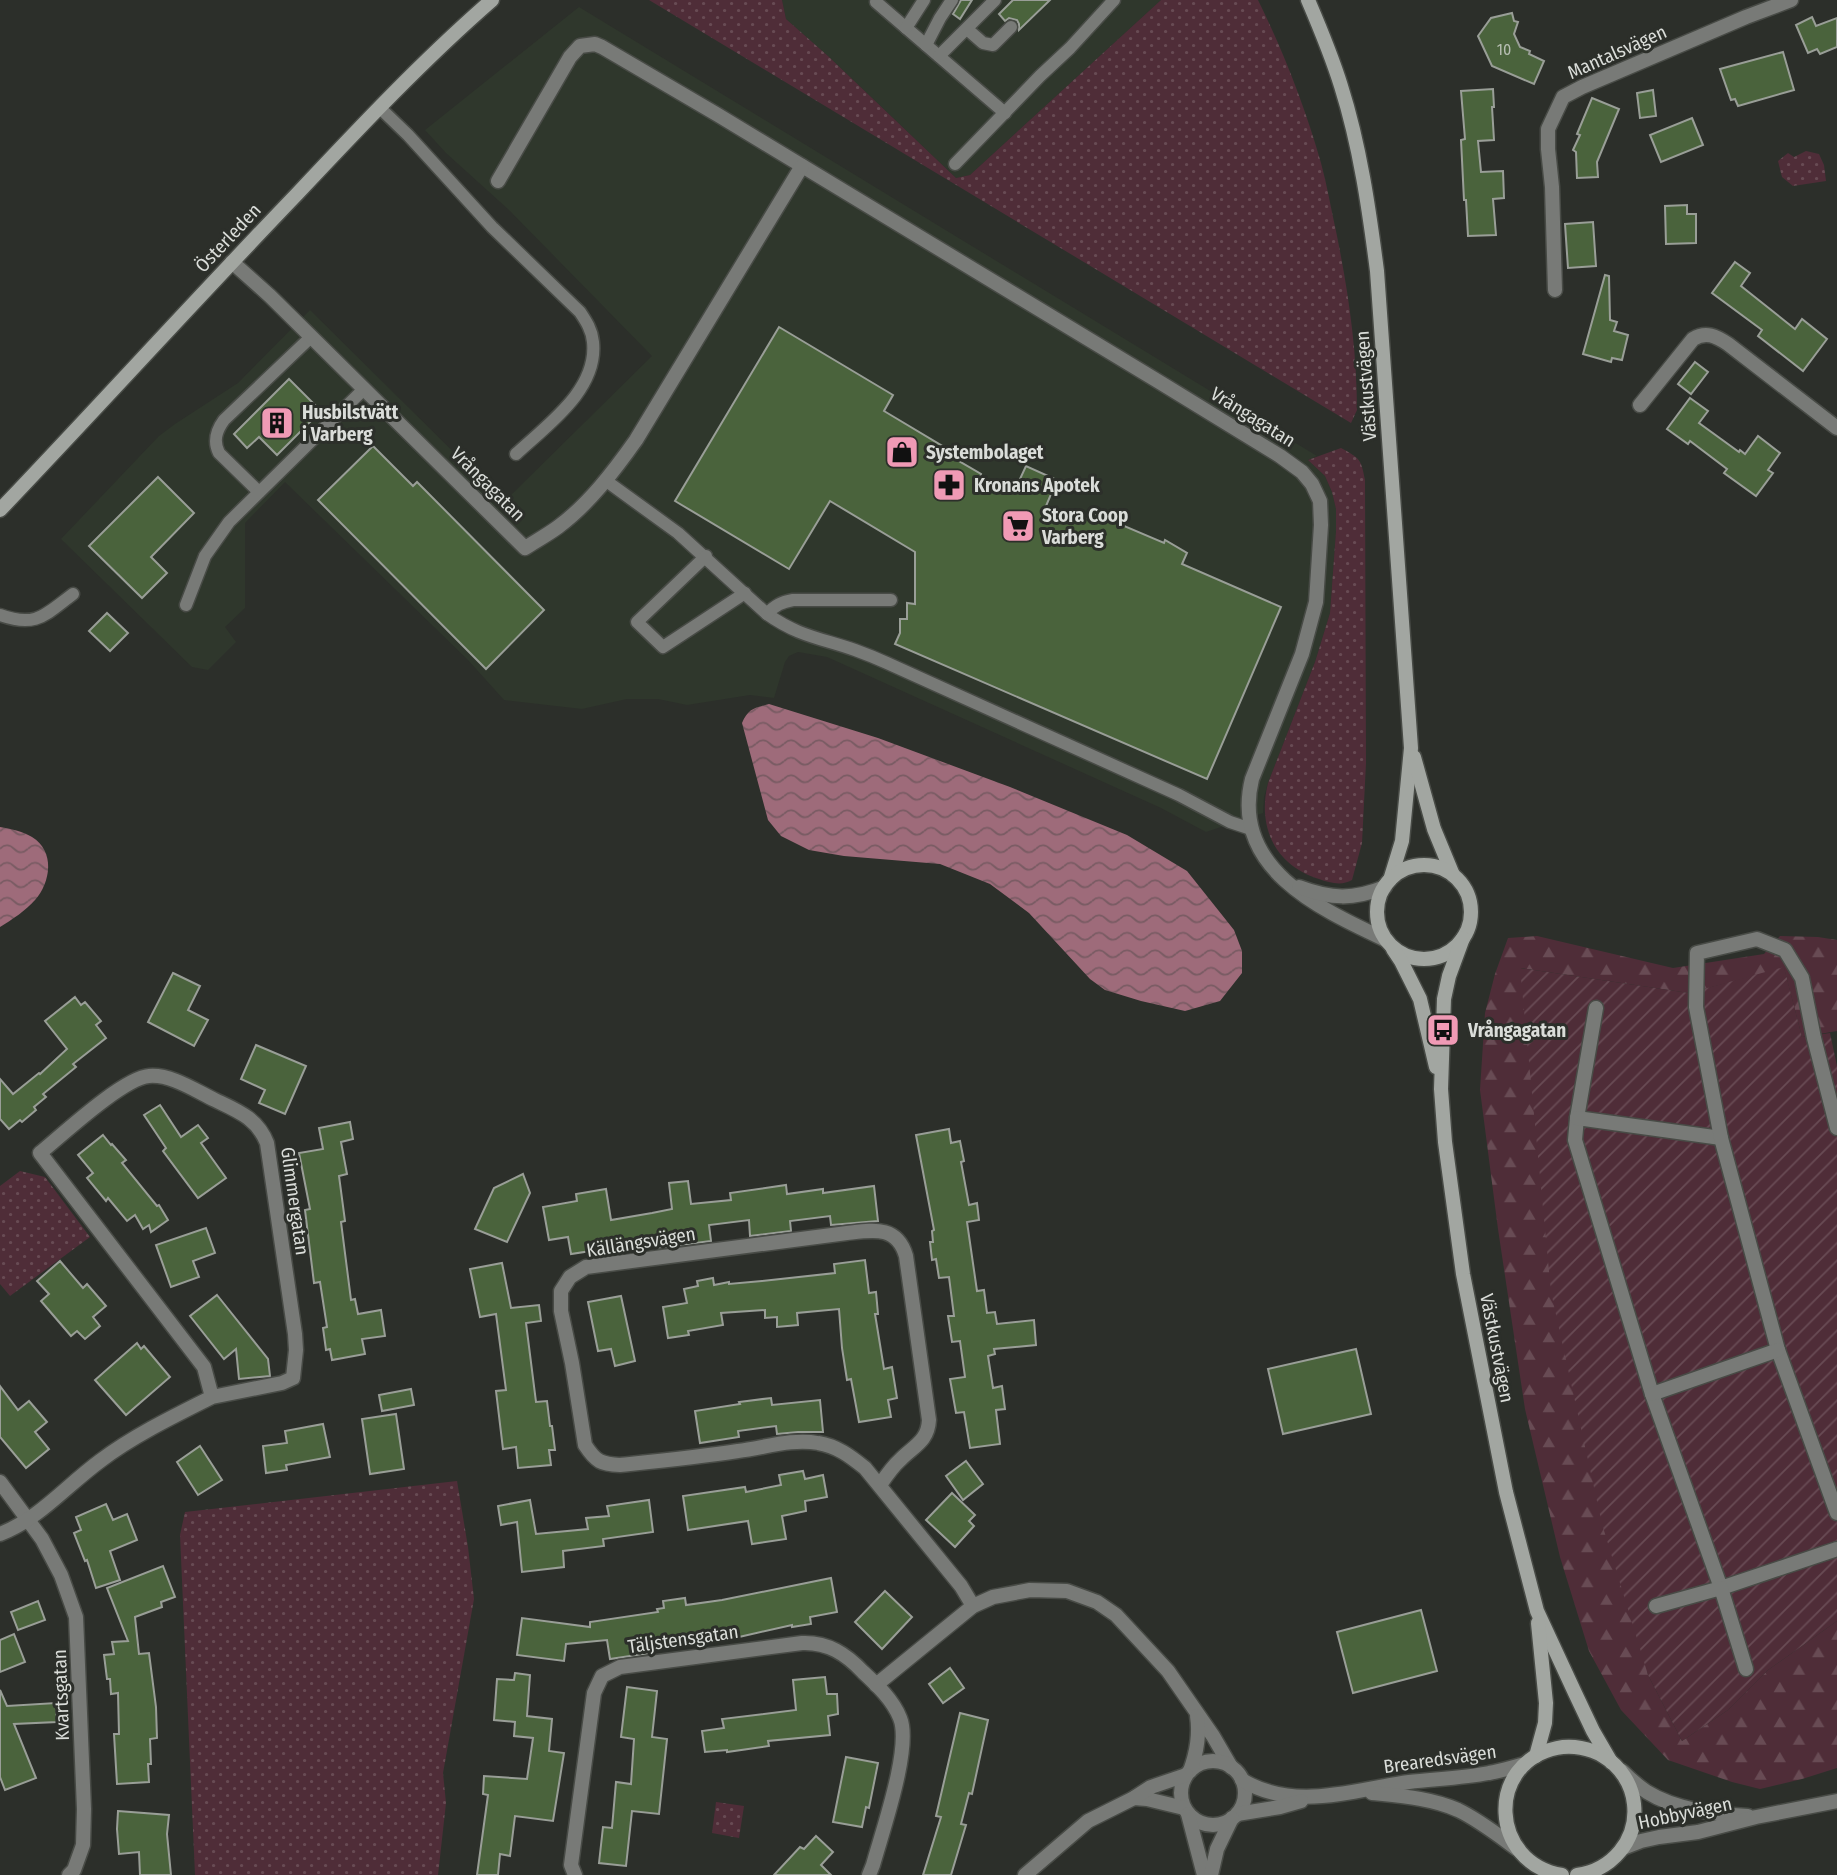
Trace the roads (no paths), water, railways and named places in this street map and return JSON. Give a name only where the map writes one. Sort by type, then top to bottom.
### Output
[{"type":"street","name":"Österleden","points":[[0,510],[379,107],[492,0]]},
{"type":"street","name":"Västkustvägen","points":[[1302,0],[1320,28]]},
{"type":"street","name":"Västkustvägen","points":[[1308,0],[1341,86],[1357,148],[1377,271],[1411,748],[1402,841],[1377,911],[1379,926],[1420,999],[1441,1089]]},
{"type":"street","name":"Mantalsvägen","points":[[1555,290],[1548,129],[1563,97],[1791,0]]},
{"type":"street","name":"Vrångagatan","points":[[498,181],[570,57],[580,46],[595,44],[802,166],[1280,456],[1302,472],[1312,484],[1320,501],[1316,602],[1302,654],[1252,779],[1249,792],[1251,829],[1257,845],[1276,872],[1308,900],[1389,943]]},
{"type":"street","name":"Vrångagatan","points":[[232,262],[270,296],[525,548],[559,526],[592,496],[621,462],[802,166]]},
{"type":"street","points":[[1640,405],[1693,338],[1709,334],[1728,344],[1837,428]]},
{"type":"street","name":"Västkustvägen","points":[[1411,748],[1434,829],[1452,875],[1464,888],[1470,905],[1470,922],[1449,976],[1444,999],[1441,1089],[1449,1177],[1465,1287],[1506,1492],[1537,1611],[1546,1703],[1545,1723],[1531,1760],[1513,1780],[1506,1800],[1506,1820],[1517,1849]]},
{"type":"street","points":[[1291,885],[1342,897],[1371,892],[1404,870],[1420,866],[1437,867],[1452,875]]},
{"type":"street","points":[[1389,943],[1404,954],[1426,959],[1451,951],[1463,938]]},
{"type":"street","points":[[1837,1128],[1802,978],[1785,950],[1756,939],[1697,953],[1696,1007],[1721,1138],[1778,1350],[1837,1513]]},
{"type":"street","points":[[1596,1008],[1575,1140],[1652,1394],[1721,1588],[1746,1669]]},
{"type":"street","name":"Glimmergatan","points":[[0,1534],[29,1520],[124,1443],[212,1397],[282,1383],[293,1378],[296,1367],[295,1334],[267,1143],[262,1130],[239,1112],[176,1082],[149,1076],[133,1080],[117,1091],[40,1153],[204,1367],[212,1397]]},
{"type":"street","points":[[1577,1118],[1721,1138]]},
{"type":"street","name":"Källängsvägen","points":[[878,1230],[892,1235],[903,1246],[906,1256],[929,1430],[923,1440],[901,1459],[880,1485],[849,1455],[831,1446],[814,1442],[632,1464],[603,1464],[593,1457],[585,1445],[561,1311],[561,1290],[570,1277],[586,1267],[878,1230]]},
{"type":"street","points":[[1652,1394],[1778,1350]]},
{"type":"street","name":"Kvartsgatan","points":[[0,1482],[42,1539],[61,1575],[76,1617],[84,1795],[83,1845],[74,1870],[69,1875]]},
{"type":"street","points":[[880,1485],[961,1586],[973,1606]]},
{"type":"street","points":[[1656,1606],[1721,1588],[1837,1549]]},
{"type":"street","points":[[876,1685],[973,1606],[993,1597],[1030,1590],[1067,1591],[1097,1601],[1116,1615],[1168,1671],[1242,1780],[1244,1796],[1241,1809],[1217,1849],[1211,1875]]},
{"type":"street","name":"Västkustvägen","points":[[1537,1611],[1593,1731],[1626,1780],[1634,1803],[1632,1827],[1623,1848]]},
{"type":"street","name":"Täljstensgatan","points":[[575,1875],[571,1865],[594,1693],[603,1676],[620,1667],[802,1643],[815,1643],[841,1652],[852,1660],[876,1685],[900,1717],[904,1728],[898,1772],[869,1875]]},
{"type":"street","points":[[1196,1711],[1197,1747],[1181,1791],[1204,1875]]},
{"type":"street","points":[[1531,1760],[1554,1748],[1574,1747],[1594,1751],[1615,1766]]},
{"type":"street","name":"Brearedsvägen","points":[[1235,1816],[1310,1798],[1407,1782],[1489,1773],[1531,1760]]},
{"type":"street","points":[[1025,1875],[1087,1821],[1151,1787],[1188,1773],[1199,1764],[1221,1762],[1231,1767]]},
{"type":"street","name":"Hobbyvägen","points":[[1615,1766],[1648,1793],[1673,1803],[1708,1812],[1756,1816]]},
{"type":"street","name":"Brearedsvägen","points":[[1242,1780],[1264,1791],[1289,1797],[1310,1798]]},
{"type":"street","name":"Brearedsvägen","points":[[1360,1791],[1411,1797],[1457,1810],[1487,1826],[1517,1849]]},
{"type":"street","points":[[1134,1798],[1186,1810],[1198,1822],[1205,1824],[1219,1824],[1235,1816]]},
{"type":"street","name":"Hobbyvägen","points":[[1623,1848],[1641,1841],[1698,1832],[1756,1816],[1837,1801]]},
{"type":"street","points":[[1577,1875],[1611,1868],[1623,1848]]},
{"type":"street","points":[[1517,1849],[1538,1875]]},
{"type":"street","points":[[1528,1861],[1546,1871],[1562,1875]]},
{"type":"lane","points":[[906,28],[924,0]]},
{"type":"lane","points":[[926,45],[952,0]]},
{"type":"lane","points":[[939,56],[995,0]]},
{"type":"lane","points":[[955,164],[1114,0]]},
{"type":"lane","points":[[876,2],[1005,113]]},
{"type":"lane","points":[[967,29],[983,43],[993,45],[1011,27]]},
{"type":"lane","points":[[379,107],[492,227],[580,312],[589,327],[593,341],[593,358],[578,392],[516,454]]},
{"type":"lane","points":[[259,492],[219,453],[216,434],[224,420],[311,337]]},
{"type":"lane","points":[[186,605],[205,556],[229,522],[364,389]]},
{"type":"lane","points":[[605,480],[678,533],[767,614],[797,633],[856,650],[887,663],[1179,795],[1230,822],[1251,829]]},
{"type":"lane","points":[[706,556],[637,622],[663,647],[745,593]]},
{"type":"lane","points":[[0,615],[17,620],[37,619],[73,594]]},
{"type":"lane","points":[[767,614],[774,606],[793,600],[891,600]]},
{"type":"water","points":[[769,704],[878,738],[1010,787],[1127,835],[1187,871],[1234,930],[1242,951],[1242,973],[1220,1001],[1185,1011],[1141,1001],[1105,990],[1090,979],[1029,913],[990,884],[940,864],[844,856],[809,850],[781,836],[768,820],[742,723],[752,710]]},
{"type":"water","points":[[0,827],[32,837],[44,850],[48,867],[45,885],[35,900],[19,915],[0,927]]},
{"type":"place","name":"Husbilstvätt i Varberg","points":[[277,423]]},
{"type":"place","name":"Systembolaget","points":[[902,452]]},
{"type":"place","name":"Kronans Apotek","points":[[949,485]]},
{"type":"place","name":"Stora Coop Varberg","points":[[1018,526]]},
{"type":"place","name":"Vrångagatan","points":[[1443,1030]]}]
